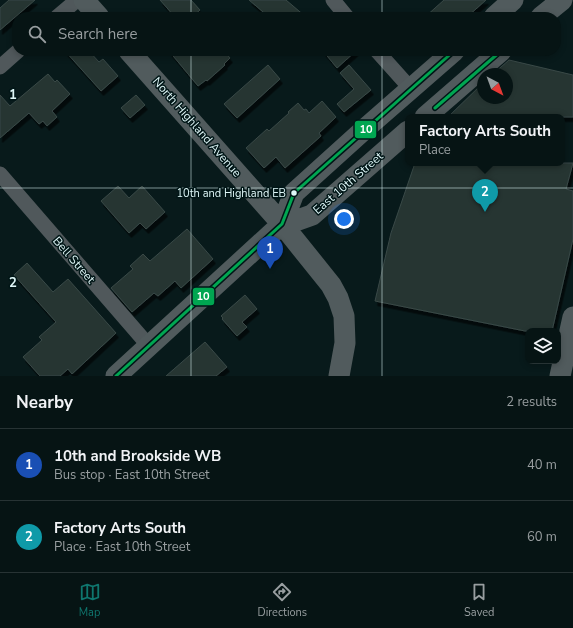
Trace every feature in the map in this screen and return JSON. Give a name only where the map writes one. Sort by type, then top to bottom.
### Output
[{"type":"main road","points":[[84,0],[95,12]]},
{"type":"main road","points":[[500,12],[513,0]]},
{"type":"main road","points":[[547,12],[562,0]]},
{"type":"main road","name":"North Highland Avenue","points":[[133,56],[282,224],[324,275],[338,298],[344,316],[345,330],[339,376]]},
{"type":"main road","name":"East 10th Street","points":[[116,376],[282,224],[294,193],[448,56]]},
{"type":"main road","points":[[428,114],[495,56]]},
{"type":"main road","name":"East 10th Street","points":[[282,224],[312,215],[405,134]]},
{"type":"main road","points":[[560,376],[573,317]]},
{"type":"street","points":[[63,12],[77,0]]},
{"type":"street","points":[[332,0],[343,12]]},
{"type":"street","points":[[0,67],[12,56]]},
{"type":"street","points":[[381,56],[411,89]]},
{"type":"street","name":"Bell Street","points":[[0,174],[149,346]]},
{"type":"building","points":[[9,0],[35,0],[21,12],[12,12],[12,20],[0,30],[0,8]]},
{"type":"building","points":[[160,0],[191,0],[200,10],[198,12],[171,12]]},
{"type":"building","points":[[249,0],[286,0],[300,12],[263,12]]},
{"type":"building","points":[[444,0],[486,0],[473,12],[431,12]]},
{"type":"building","points":[[70,56],[94,56],[99,62],[103,59],[118,76],[101,91]]},
{"type":"building","points":[[173,56],[228,56],[230,58],[224,64],[225,65],[207,81],[206,80],[198,86]]},
{"type":"building","points":[[327,56],[350,56],[337,68]]},
{"type":"building","points":[[509,60],[573,75],[573,117],[565,117],[565,114],[451,114],[477,89],[477,104],[513,104],[513,68],[500,68]]},
{"type":"building","points":[[268,65],[280,79],[237,118],[224,104]]},
{"type":"building","points":[[349,65],[371,90],[344,112],[337,104],[354,89],[340,73]]},
{"type":"building","points":[[48,74],[55,82],[57,80],[70,94],[52,111],[57,117],[47,126],[43,121],[39,124],[29,113],[0,138],[0,95],[10,106]]},
{"type":"building","points":[[136,95],[145,105],[130,118],[121,108]]},
{"type":"building","points":[[322,101],[336,117],[319,133],[321,136],[285,168],[276,157],[264,168],[246,148],[267,129],[269,131],[298,103],[309,113]]},
{"type":"building","points":[[565,163],[573,163],[566,189],[573,191],[573,239],[553,328],[525,328],[525,331],[375,301],[391,233],[414,166],[565,166]]},
{"type":"building","points":[[118,186],[129,198],[142,186],[165,212],[146,229],[140,223],[129,233],[101,201]]},
{"type":"building","points":[[187,229],[213,259],[181,288],[175,281],[158,296],[154,293],[132,312],[111,288],[133,269],[130,266],[143,254],[150,261]]},
{"type":"building","points":[[27,263],[53,292],[68,279],[116,333],[72,374],[68,369],[60,376],[40,376],[23,357],[42,340],[39,337],[56,322],[14,275]]},
{"type":"building","points":[[245,295],[257,309],[242,322],[247,327],[237,336],[221,316]]},
{"type":"building","points":[[205,342],[227,367],[216,376],[166,376]]},
{"type":"transit line","name":"10","points":[[116,376],[282,224],[294,193],[448,56]]},
{"type":"transit line","name":"10","points":[[435,108],[495,56]]},
{"type":"place","name":"10th and Highland EB","points":[[294,193]]},
{"type":"place","name":"Factory Arts South","points":[[485,212]]},
{"type":"place","name":"10th and Brookside WB","points":[[270,269]]}]
